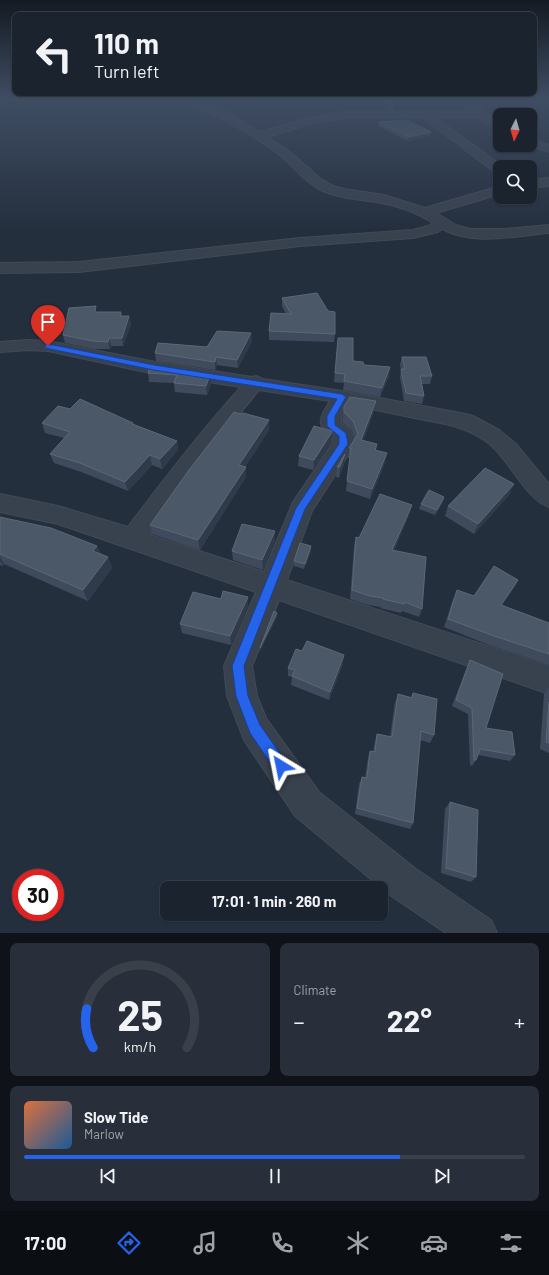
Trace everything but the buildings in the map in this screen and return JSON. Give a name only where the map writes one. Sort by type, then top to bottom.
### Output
[{"type":"street","points":[[268,143],[280,150],[323,186],[335,190],[388,200],[425,212],[442,224],[460,231],[482,234],[549,229]]},
{"type":"street","points":[[462,143],[493,165]]},
{"type":"street","points":[[537,145],[549,149]]},
{"type":"street","points":[[537,183],[549,182]]},
{"type":"street","points":[[425,212],[493,192]]},
{"type":"street","points":[[0,268],[79,267],[300,242],[413,234],[432,229],[442,224]]},
{"type":"street","points":[[0,347],[48,346],[154,368],[256,382],[466,421],[492,435],[508,448],[539,488],[549,498]]},
{"type":"street","points":[[133,539],[210,435],[256,382]]},
{"type":"street","points":[[342,397],[331,416],[331,426],[343,435],[344,444],[301,508],[271,587],[238,666],[242,696],[255,729],[307,804],[403,882],[478,933]]},
{"type":"street","points":[[0,503],[58,515],[133,539],[549,680]]},
{"type":"route","points":[[48,346],[154,368],[256,382],[342,397],[331,416],[331,426],[343,435],[344,444],[301,508],[271,587],[238,666],[242,696],[255,729],[281,766]]}]
